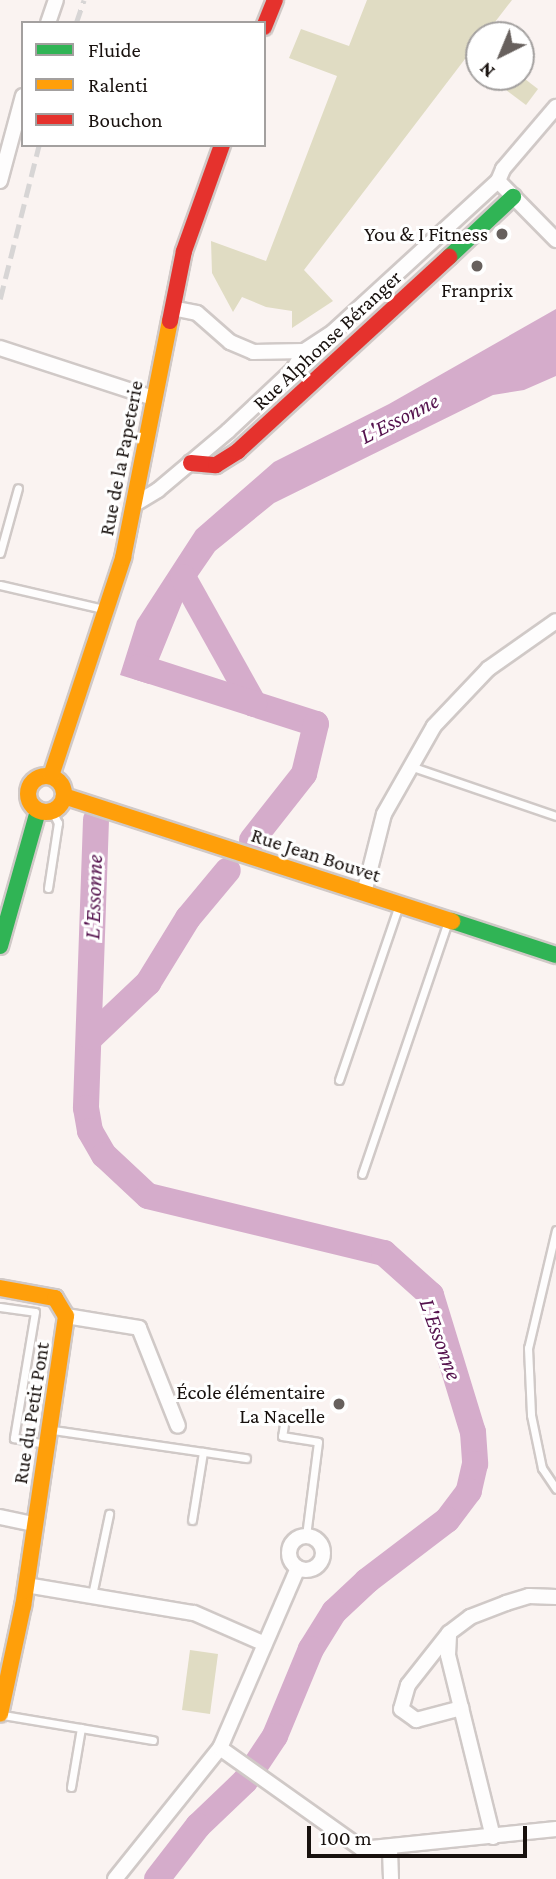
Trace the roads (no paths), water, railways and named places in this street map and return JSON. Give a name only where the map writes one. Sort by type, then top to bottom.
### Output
[{"type":"street","points":[[49,21],[56,0]]},
{"type":"street","points":[[266,22],[275,0]]},
{"type":"street","points":[[0,181],[21,103]]},
{"type":"street","points":[[135,504],[191,463],[288,375],[304,351],[333,332],[499,181],[503,169],[556,107]]},
{"type":"street","name":"Rue de la Papeterie","points":[[51,776],[107,610],[135,504],[153,398],[184,251],[221,147]]},
{"type":"street","points":[[499,181],[556,240]]},
{"type":"street","name":"Rue Alphonse Béranger","points":[[191,463],[216,465],[238,451],[513,197]]},
{"type":"street","points":[[172,307],[197,313],[230,342],[253,352],[304,351]]},
{"type":"street","points":[[0,348],[153,398]]},
{"type":"street","points":[[364,893],[384,814],[410,766],[456,699],[498,660],[556,621]]},
{"type":"street","points":[[0,946],[45,811],[72,798],[61,783],[51,776],[39,776],[27,790],[29,802],[45,811]]},
{"type":"street","name":"Rue Jean Bouvet","points":[[72,798],[556,955]]},
{"type":"street","name":"Rue du Petit Pont","points":[[0,1288],[55,1298],[66,1316],[26,1585],[1,1714]]},
{"type":"street","points":[[66,1316],[139,1328],[177,1426]]},
{"type":"street","points":[[0,1517],[34,1524]]},
{"type":"street","points":[[306,1536],[320,1543],[322,1559],[309,1569],[298,1568],[290,1560],[289,1549],[295,1540],[306,1536]]},
{"type":"street","points":[[115,1879],[220,1748],[298,1568]]},
{"type":"street","points":[[26,1585],[194,1613],[265,1644]]},
{"type":"street","points":[[461,1708],[416,1720],[401,1709],[402,1696],[412,1678],[449,1633],[470,1617],[529,1596],[556,1597]]},
{"type":"street","points":[[449,1633],[448,1656],[493,1837]]},
{"type":"street","points":[[220,1748],[355,1846],[390,1850],[556,1829]]},
{"type":"street","points":[[390,1850],[391,1879]]},
{"type":"lane","points":[[0,553],[18,488]]},
{"type":"lane","points":[[0,585],[107,610]]},
{"type":"lane","points":[[410,766],[556,816]]},
{"type":"lane","points":[[45,811],[58,822],[48,888]]},
{"type":"lane","points":[[339,1080],[399,904]]},
{"type":"lane","points":[[362,1174],[449,920]]},
{"type":"lane","points":[[556,1230],[528,1348],[531,1415],[542,1468],[556,1489]]},
{"type":"lane","points":[[0,1307],[35,1312],[14,1437],[49,1437],[246,1458]]},
{"type":"lane","points":[[285,1418],[282,1436],[318,1442],[306,1536]]},
{"type":"lane","points":[[192,1520],[203,1452]]},
{"type":"lane","points":[[92,1595],[109,1514]]},
{"type":"lane","points":[[1,1714],[153,1740]]},
{"type":"lane","points":[[71,1787],[81,1728]]},
{"type":"water","points":[[556,309],[556,376],[524,390],[493,395],[274,503],[215,551],[186,593],[149,684],[120,675],[137,621],[196,530],[274,462],[389,404]]},
{"type":"waterway","points":[[183,577],[254,704],[316,724],[304,774],[252,840]]},
{"type":"waterway","points":[[139,667],[254,704]]},
{"type":"waterway","name":"L'Essonne","points":[[96,820],[86,1108],[90,1131],[104,1155],[148,1196],[384,1253],[431,1295],[473,1432],[475,1464],[469,1491],[447,1520],[367,1581],[334,1612],[311,1649],[275,1736],[245,1781],[198,1826],[157,1879]]},
{"type":"waterway","points":[[91,1037],[148,983],[188,918],[228,870]]},
{"type":"railway","points":[[77,21],[84,0]]},
{"type":"railway","points":[[0,299],[38,147]]},
{"type":"place","name":"You & I Fitness","points":[[502,234]]},
{"type":"place","name":"Franprix","points":[[477,266]]},
{"type":"place","name":"École élémentaire La Nacelle","points":[[339,1404]]}]
